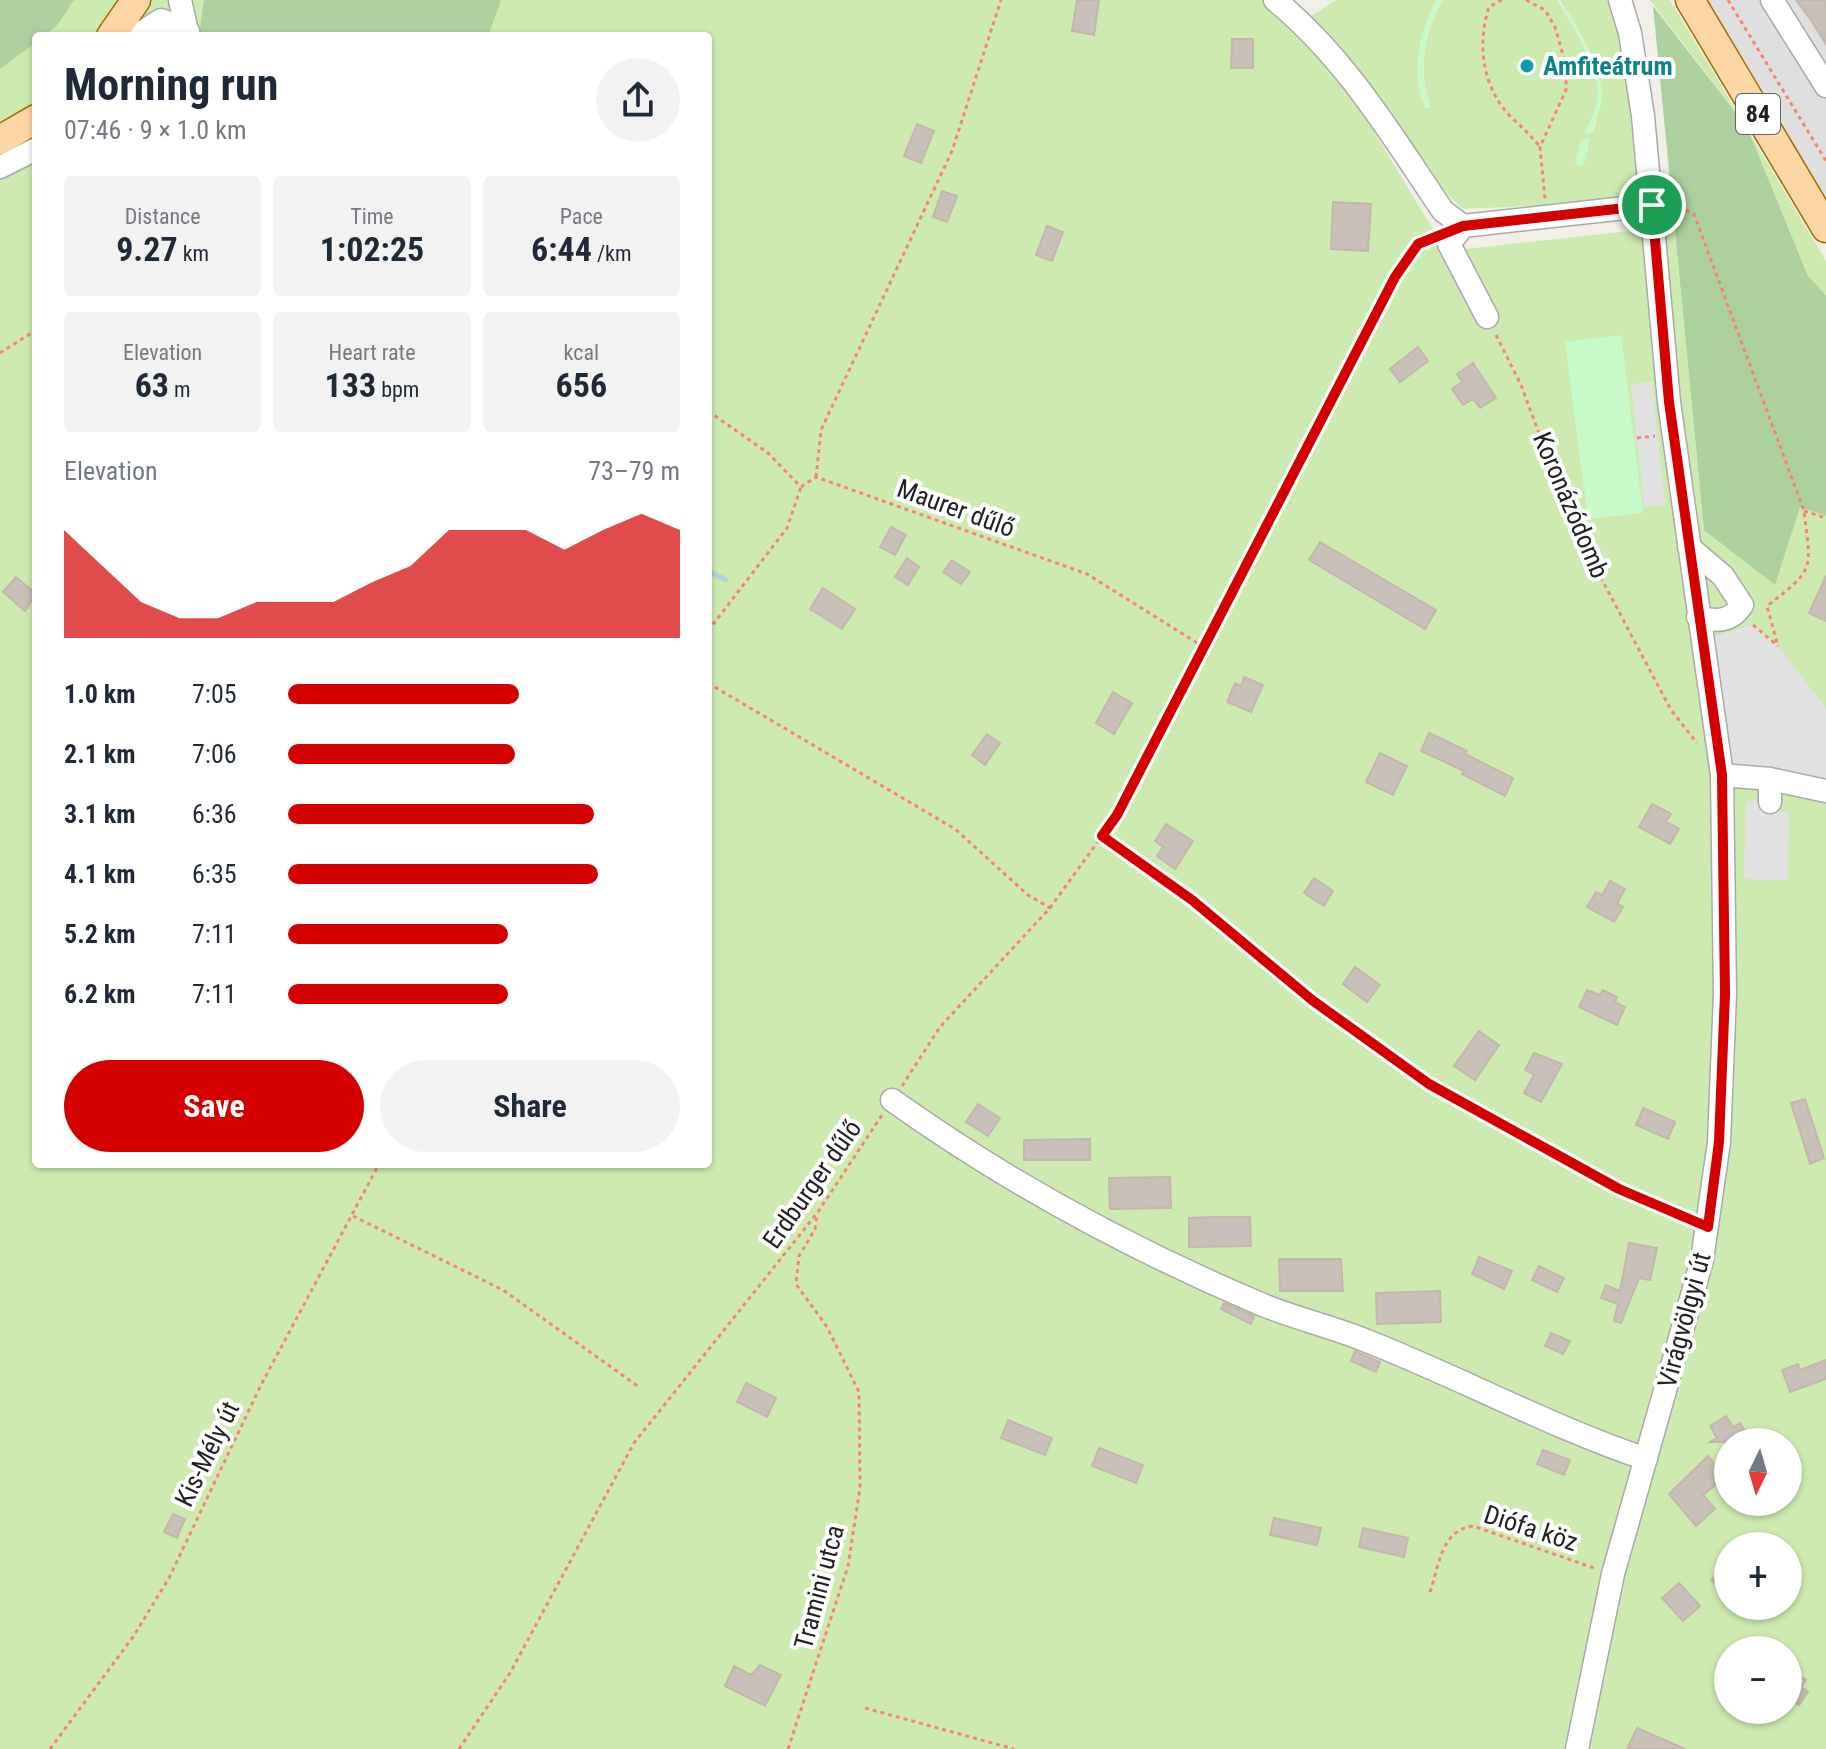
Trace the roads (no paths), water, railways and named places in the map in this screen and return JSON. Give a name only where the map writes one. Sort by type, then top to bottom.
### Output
[{"type":"main road","points":[[114,32],[136,0]]},
{"type":"main road","name":"84","points":[[1690,0],[1826,228]]},
{"type":"main road","points":[[0,140],[32,121]]},
{"type":"street","points":[[180,0],[188,32]]},
{"type":"street","points":[[1275,0],[1299,20],[1352,77],[1443,211],[1463,226]]},
{"type":"street","name":"Virágvölgyi út","points":[[1577,1749],[1613,1574],[1708,1227],[1719,1142],[1725,994],[1722,775],[1669,402],[1660,204],[1636,65],[1620,0]]},
{"type":"street","points":[[1772,0],[1826,86]]},
{"type":"street","points":[[142,32],[161,20],[186,32]]},
{"type":"street","points":[[0,167],[32,151]]},
{"type":"street","points":[[1487,317],[1449,244],[1463,226],[1546,214],[1660,204]]},
{"type":"street","points":[[1689,547],[1723,576],[1742,605],[1737,614],[1727,619],[1714,621],[1698,617]]},
{"type":"street","points":[[1722,775],[1770,779],[1826,791]]},
{"type":"street","points":[[1770,779],[1770,802]]},
{"type":"street","points":[[892,1100],[960,1149],[1063,1208],[1223,1288],[1267,1307],[1365,1340],[1646,1459]]},
{"type":"waterway","points":[[712,573],[726,580]]},
{"type":"place","name":"Amfiteátrum","points":[[1527,66]]}]
